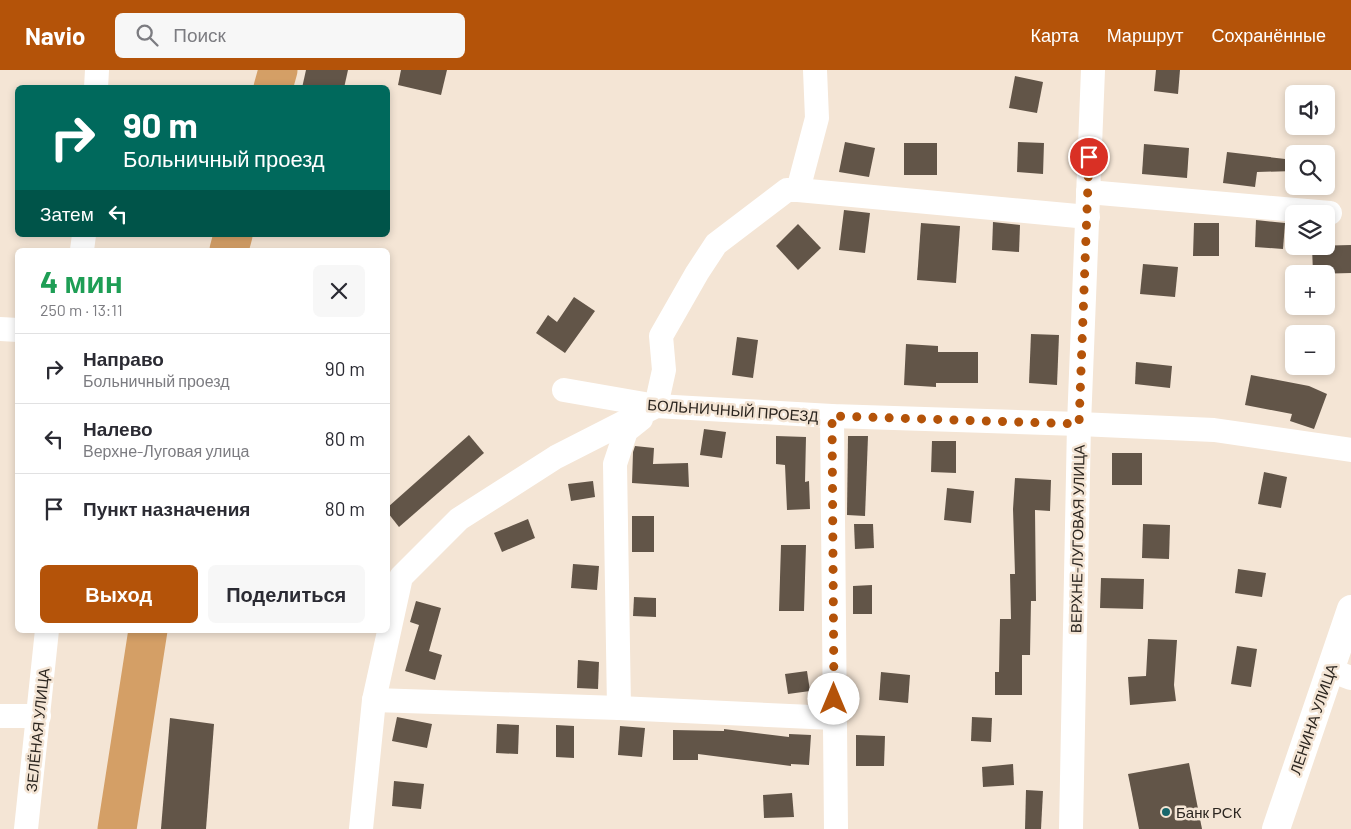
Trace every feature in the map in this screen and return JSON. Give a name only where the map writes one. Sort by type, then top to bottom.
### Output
[{"type":"main road","name":"ЛЕНИНА УЛИЦА","points":[[1276,829],[1341,674],[1351,609]]},
{"type":"street","points":[[96,85],[97,70]]},
{"type":"street","points":[[798,190],[817,118],[815,70]]},
{"type":"street","name":"ВЕРХНЕ-ЛУГОВАЯ УЛИЦА","points":[[1071,829],[1079,424],[1093,70]]},
{"type":"street","points":[[619,708],[615,464],[626,431],[656,406],[664,370],[662,336],[716,244],[787,190],[1088,217]]},
{"type":"street","points":[[1088,192],[1285,209]]},
{"type":"street","points":[[0,329],[15,330]]},
{"type":"street","name":"БОЛЬНИЧНЫЙ ПРОЕЗД","points":[[564,390],[656,406],[832,416],[1214,430],[1351,450]]},
{"type":"street","points":[[390,627],[401,577],[459,519],[556,457],[656,406]]},
{"type":"street","points":[[832,416],[836,829]]},
{"type":"street","name":"ЗЕЛЁНАЯ УЛИЦА","points":[[26,829],[47,633]]},
{"type":"street","points":[[361,829],[374,700],[389,633]]},
{"type":"street","points":[[374,700],[619,708],[834,718]]},
{"type":"street","points":[[0,716],[39,716]]},
{"type":"building","points":[[306,70],[348,70],[345,85],[303,85]]},
{"type":"building","points":[[401,70],[447,70],[441,95],[398,85]]},
{"type":"building","points":[[1156,70],[1180,70],[1178,94],[1154,91]]},
{"type":"building","points":[[1015,76],[1043,82],[1037,113],[1009,108]]},
{"type":"building","points":[[845,142],[875,148],[869,177],[839,172]]},
{"type":"building","points":[[1018,142],[1044,143],[1043,174],[1017,172]]},
{"type":"building","points":[[904,143],[937,143],[937,175],[904,175]]},
{"type":"building","points":[[1144,144],[1189,148],[1187,178],[1142,174]]},
{"type":"building","points":[[1227,152],[1285,159],[1285,171],[1257,172],[1255,187],[1223,183]]},
{"type":"building","points":[[844,210],[870,213],[865,253],[839,250]]},
{"type":"building","points":[[1256,220],[1285,223],[1283,249],[1255,247]]},
{"type":"building","points":[[993,222],[1020,225],[1019,252],[992,250]]},
{"type":"building","points":[[921,223],[960,226],[956,283],[917,280]]},
{"type":"building","points":[[1194,223],[1219,223],[1219,256],[1193,256]]},
{"type":"building","points":[[798,224],[821,248],[798,270],[776,246]]},
{"type":"building","points":[[1335,245],[1351,245],[1351,273],[1335,273],[1335,265],[1313,265],[1312,255],[1335,255]]},
{"type":"building","points":[[1143,264],[1178,267],[1175,297],[1140,294]]},
{"type":"building","points":[[574,297],[595,311],[565,353],[536,333],[548,315],[557,322]]},
{"type":"building","points":[[1031,334],[1059,335],[1057,385],[1029,383]]},
{"type":"building","points":[[737,337],[758,340],[753,378],[732,375]]},
{"type":"building","points":[[906,344],[938,346],[938,352],[978,352],[978,383],[936,383],[936,387],[904,385]]},
{"type":"building","points":[[1136,362],[1172,366],[1170,388],[1135,384]]},
{"type":"building","points":[[1251,375],[1309,386],[1327,394],[1314,429],[1290,421],[1292,414],[1245,405]]},
{"type":"building","points":[[704,429],[726,432],[722,458],[700,455]]},
{"type":"building","points":[[469,435],[484,453],[399,527],[390,516],[390,505]]},
{"type":"building","points":[[776,436],[806,437],[805,482],[809,481],[810,509],[787,510],[785,465],[776,464]]},
{"type":"building","points":[[848,436],[868,436],[865,516],[847,515]]},
{"type":"building","points":[[932,441],[956,441],[956,473],[931,472]]},
{"type":"building","points":[[635,446],[654,448],[653,464],[688,463],[689,487],[632,483],[633,452]]},
{"type":"building","points":[[1112,453],[1142,453],[1142,485],[1112,485]]},
{"type":"building","points":[[1264,472],[1287,477],[1281,508],[1258,504]]},
{"type":"building","points":[[1015,478],[1051,480],[1050,511],[1035,510],[1036,601],[1031,601],[1030,655],[1022,655],[1022,695],[995,695],[995,672],[999,672],[1000,619],[1011,619],[1010,574],[1015,574],[1013,509]]},
{"type":"building","points":[[593,481],[595,497],[571,501],[568,484]]},
{"type":"building","points":[[947,488],[974,491],[971,523],[944,520]]},
{"type":"building","points":[[632,516],[654,516],[654,552],[632,552]]},
{"type":"building","points":[[528,519],[535,538],[502,552],[494,533]]},
{"type":"building","points":[[854,524],[873,524],[874,548],[855,549]]},
{"type":"building","points":[[1143,524],[1170,525],[1169,559],[1142,558]]},
{"type":"building","points":[[781,545],[806,545],[804,611],[779,611]]},
{"type":"building","points":[[573,564],[599,566],[597,590],[571,588]]},
{"type":"building","points":[[1238,569],[1266,573],[1262,597],[1235,593]]},
{"type":"building","points":[[1101,578],[1144,579],[1143,609],[1100,608]]},
{"type":"building","points":[[872,585],[872,614],[853,614],[853,586]]},
{"type":"building","points":[[634,597],[656,598],[656,617],[633,616]]},
{"type":"building","points":[[416,601],[441,608],[429,651],[442,655],[435,680],[405,671],[419,625],[410,622]]},
{"type":"building","points":[[1148,639],[1177,640],[1174,685],[1176,701],[1130,705],[1128,677],[1146,676]]},
{"type":"building","points":[[1237,646],[1257,649],[1251,687],[1231,684]]},
{"type":"building","points":[[578,660],[599,662],[598,689],[577,688]]},
{"type":"building","points":[[807,671],[810,691],[788,694],[785,674]]},
{"type":"building","points":[[881,672],[910,675],[908,703],[879,700]]},
{"type":"building","points":[[397,717],[432,724],[427,748],[392,741]]},
{"type":"building","points":[[972,717],[992,718],[991,742],[971,741]]},
{"type":"building","points":[[170,718],[214,724],[206,829],[161,829]]},
{"type":"building","points":[[497,724],[519,725],[518,754],[496,753]]},
{"type":"building","points":[[556,725],[574,726],[574,758],[556,757]]},
{"type":"building","points":[[620,726],[645,728],[642,757],[618,755]]},
{"type":"building","points":[[724,729],[789,737],[789,734],[811,735],[809,765],[791,764],[791,766],[698,754],[698,760],[673,760],[673,730],[724,731]]},
{"type":"building","points":[[856,735],[885,736],[884,766],[856,766]]},
{"type":"building","points":[[1189,763],[1202,829],[1139,829],[1128,774]]},
{"type":"building","points":[[1013,764],[1014,785],[983,787],[982,767]]},
{"type":"building","points":[[394,781],[424,784],[421,809],[392,806]]},
{"type":"building","points":[[1026,790],[1043,791],[1041,829],[1025,829]]},
{"type":"building","points":[[792,793],[794,817],[764,818],[763,795]]},
{"type":"waterway","points":[[274,85],[278,70]]},
{"type":"waterway","points":[[230,248],[232,237]]},
{"type":"waterway","points":[[117,829],[148,633]]},
{"type":"place","name":"Банк РСК","points":[[1166,812]]},
{"type":"route","points":[[834,699],[832,416],[1079,424],[1089,157]]}]
